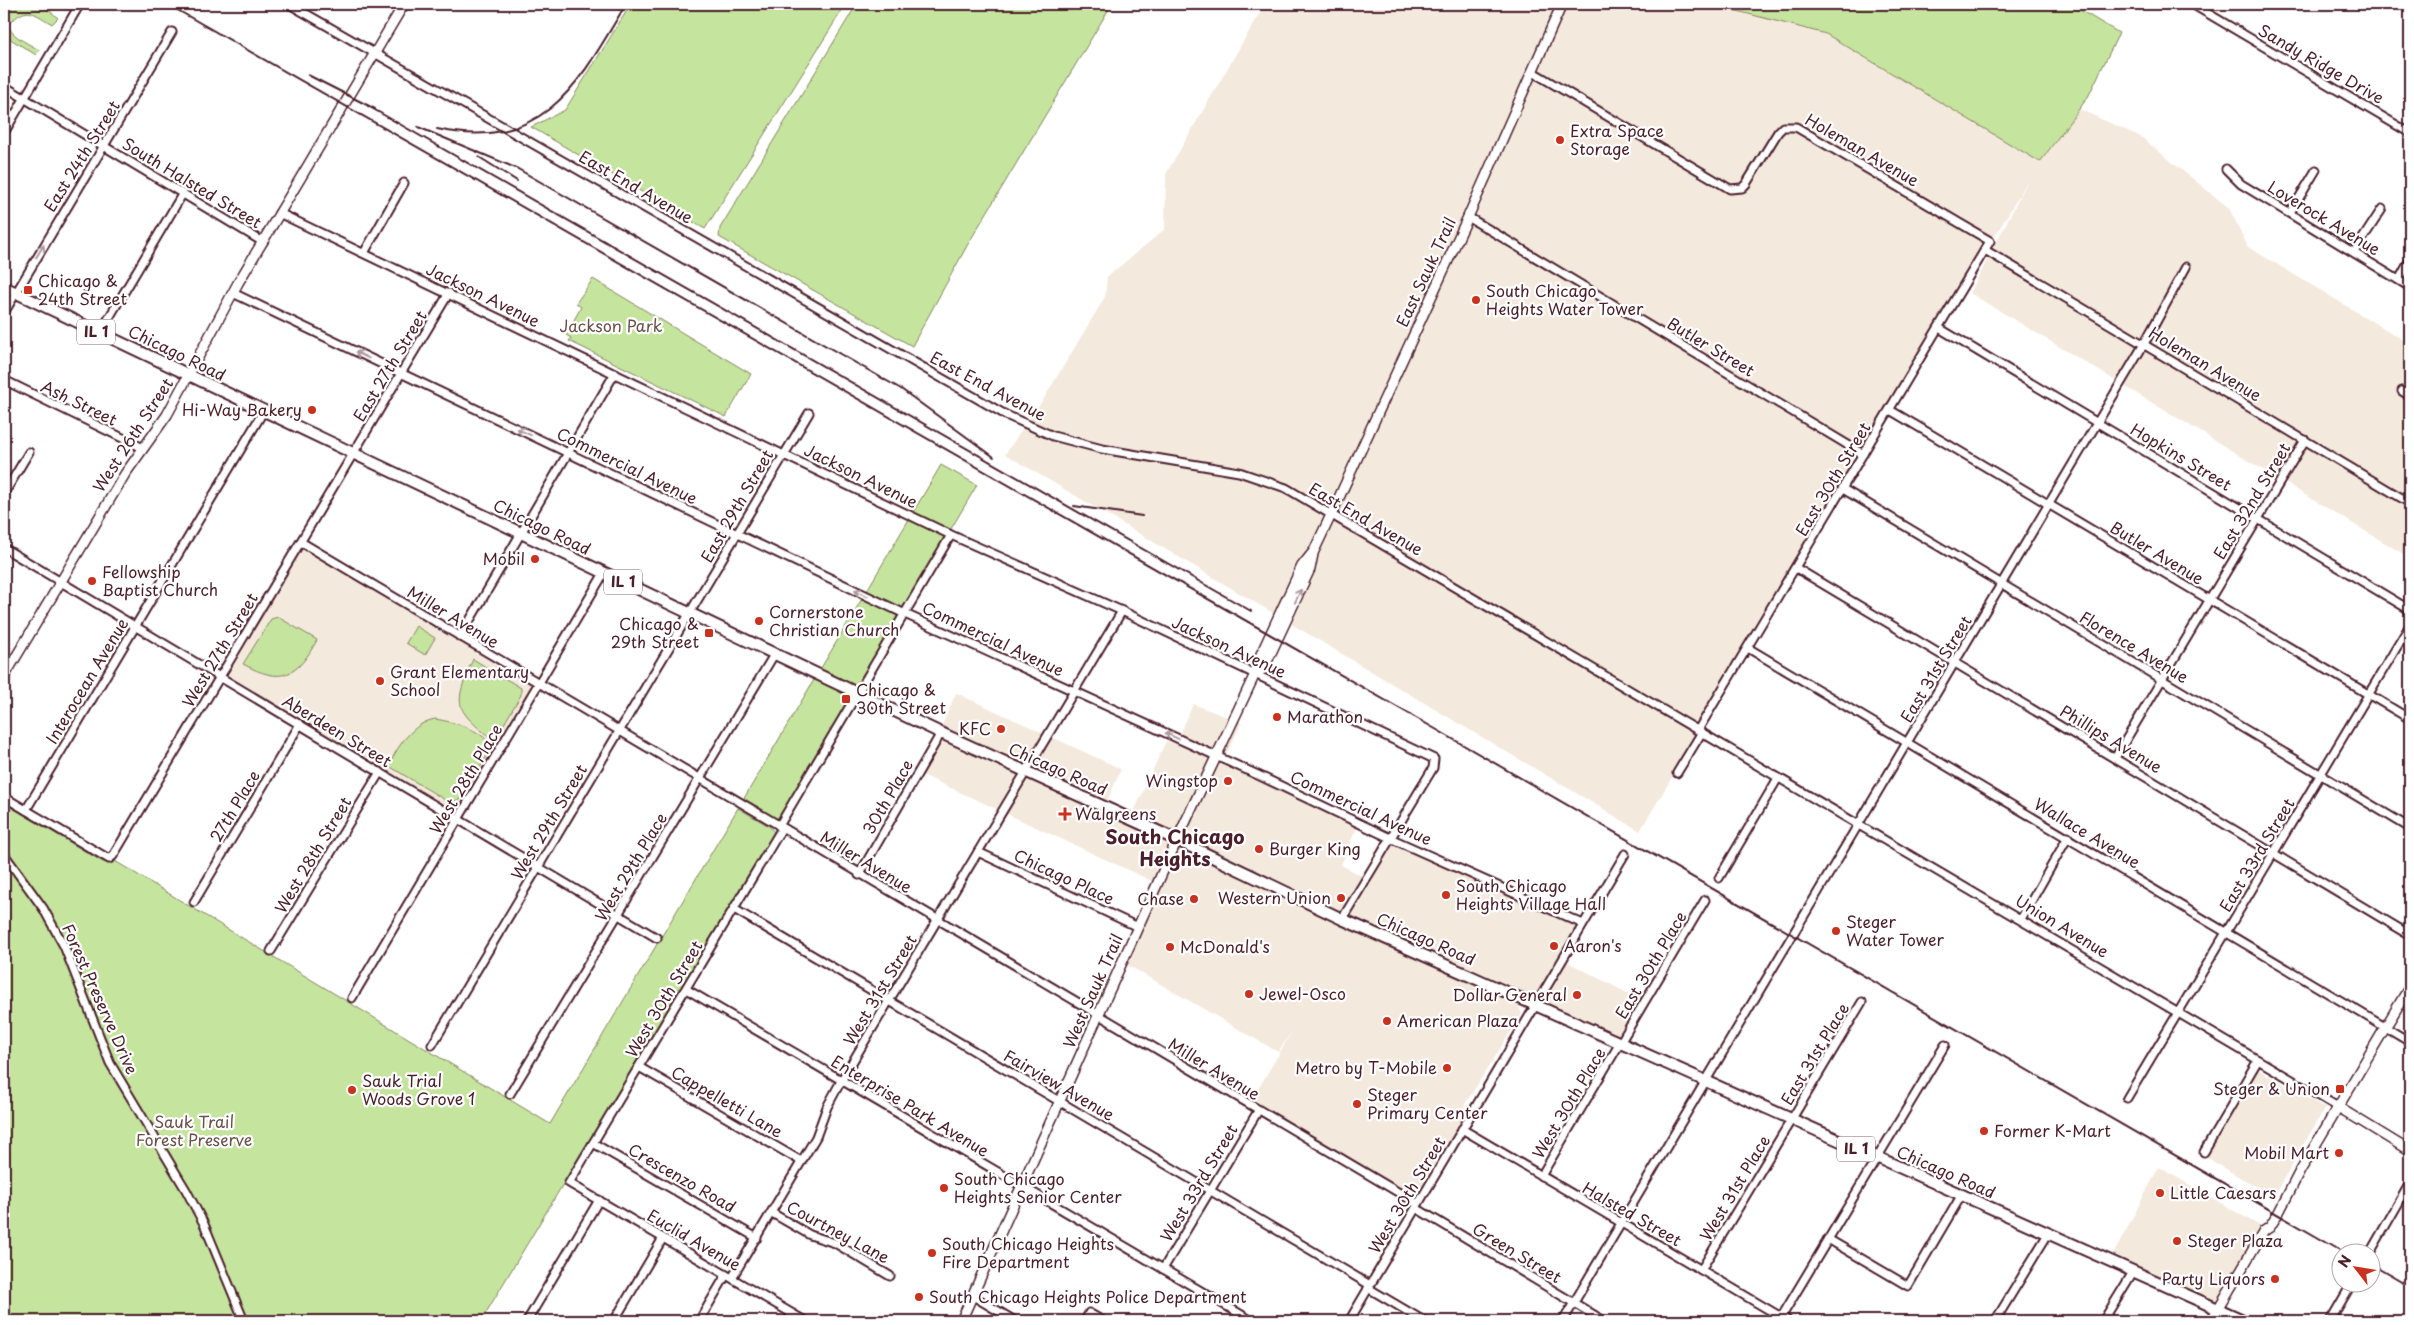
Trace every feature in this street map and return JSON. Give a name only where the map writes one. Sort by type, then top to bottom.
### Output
[{"type":"main road","name":"West 26th Street","points":[[4,677],[143,448],[167,415],[262,242],[404,4]]},
{"type":"main road","name":"East Sauk Trail","points":[[1274,637],[1302,566],[1314,551],[1331,515],[1468,217],[1562,4]]},
{"type":"main road","name":"Chicago Road","points":[[4,288],[858,694],[1177,840],[1342,919],[2245,1321]]},
{"type":"main road","name":"West Sauk Trail","points":[[961,1321],[1177,840],[1256,674],[1256,665],[1274,637]]},
{"type":"main road","points":[[2211,1321],[2264,1231],[2270,1228],[2300,1171],[2410,986]]},
{"type":"main road","name":"Union Avenue","points":[[2338,1107],[2410,1151]]},
{"type":"street","points":[[4,133],[80,4]]},
{"type":"street","name":"Sandy Ridge Drive","points":[[2192,4],[2410,133]]},
{"type":"street","name":"East End Avenue","points":[[293,5],[1006,414],[1053,436],[1102,449],[1239,472],[1286,488],[1700,731]]},
{"type":"street","name":"East 24th Street","points":[[4,313],[172,32]]},
{"type":"street","name":"Holeman Avenue","points":[[1533,72],[1730,189],[1742,188],[1746,184],[1778,132],[1784,127],[1796,127],[1990,241]]},
{"type":"street","name":"South Halsted Street","points":[[4,86],[262,242]]},
{"type":"street","name":"Loverock Avenue","points":[[2226,168],[2241,184],[2410,287]]},
{"type":"street","points":[[2290,213],[2316,170]]},
{"type":"street","points":[[364,253],[404,183]]},
{"type":"street","points":[[100,333],[183,193]]},
{"type":"street","points":[[2354,252],[2382,209]]},
{"type":"street","name":"Jackson Avenue","points":[[280,213],[951,535],[1122,611],[1434,759],[1433,768],[1390,838]]},
{"type":"street","name":"Butler Street","points":[[1468,217],[1864,454]]},
{"type":"street","name":"East 30th Street","points":[[1677,773],[1748,648],[1990,241]]},
{"type":"street","name":"Holeman Avenue","points":[[1985,250],[2410,503]]},
{"type":"street","points":[[2399,280],[2410,260]]},
{"type":"street","name":"East 31st Street","points":[[1705,1082],[2098,423],[2186,267]]},
{"type":"street","name":"Commercial Avenue","points":[[233,293],[905,614],[1390,838],[1583,924]]},
{"type":"street","name":"East 27th Street","points":[[354,454],[449,293]]},
{"type":"street","name":"Hopkins Street","points":[[1939,328],[2410,610]]},
{"type":"street","points":[[460,637],[615,373]]},
{"type":"street","name":"Ash Street","points":[[4,380],[143,448]]},
{"type":"street","points":[[2402,391],[2410,396]]},
{"type":"street","name":"Butler Avenue","points":[[1890,410],[2410,719]]},
{"type":"street","name":"Interocean Avenue","points":[[26,810],[263,412]]},
{"type":"street","name":"East 29th Street","points":[[690,613],[809,413]]},
{"type":"street","name":"East 32nd Street","points":[[2115,758],[2304,440]]},
{"type":"street","points":[[4,494],[29,452]]},
{"type":"street","name":"West 27th Street","points":[[26,810],[109,859],[116,852],[354,454]]},
{"type":"street","name":"Florence Avenue","points":[[1844,489],[2410,828]]},
{"type":"street","name":"West 30th Street","points":[[569,1183],[734,909],[951,535]]},
{"type":"street","name":"Miller Avenue","points":[[301,542],[1417,1206]]},
{"type":"street","name":"Aberdeen Street","points":[[4,548],[657,938]]},
{"type":"street","name":"Phillips Avenue","points":[[1796,568],[2410,935]]},
{"type":"street","name":"West 28th Place","points":[[352,998],[604,573]]},
{"type":"street","points":[[1026,771],[1122,611]]},
{"type":"street","name":"West 29th Street","points":[[432,1045],[690,613]]},
{"type":"street","name":"East 33rd Street","points":[[2128,1098],[2410,625]]},
{"type":"street","name":"Wallace Avenue","points":[[1748,648],[1909,742],[2410,1042]]},
{"type":"street","name":"West 29th Place","points":[[510,1094],[701,780],[775,653]]},
{"type":"street","name":"27th Place","points":[[194,902],[300,724]]},
{"type":"street","name":"Union Avenue","points":[[1700,731],[2338,1107]]},
{"type":"street","name":"30th Place","points":[[859,875],[941,733]]},
{"type":"street","name":"West 31st Street","points":[[699,1321],[772,1213],[816,1137],[827,1107],[841,1081],[1026,771]]},
{"type":"street","name":"West 28th Street","points":[[271,952],[380,772]]},
{"type":"street","points":[[1719,878],[1778,778]]},
{"type":"street","points":[[4,797],[26,810]]},
{"type":"street","points":[[2021,919],[2068,837]]},
{"type":"street","points":[[1342,919],[1390,838]]},
{"type":"street","name":"Chicago Place","points":[[978,852],[1138,927]]},
{"type":"street","name":"Forest Preserve Drive","points":[[4,854],[43,908],[64,946],[110,1063],[186,1190],[204,1224],[244,1321]]},
{"type":"street","points":[[1536,1005],[1625,854]]},
{"type":"street","name":"East 30th Place","points":[[1620,1043],[1705,900]]},
{"type":"street","name":"Fairview Avenue","points":[[734,909],[1210,1190],[1424,1321]]},
{"type":"street","name":"Enterprise Park Avenue","points":[[686,989],[1020,1187],[1252,1321]]},
{"type":"street","name":"East 31st Place","points":[[1792,1120],[1862,1002]]},
{"type":"street","name":"West 30th Street","points":[[1349,1321],[1536,1005]]},
{"type":"street","name":"West 30th Place","points":[[1541,1176],[1620,1043]]},
{"type":"street","points":[[1780,1319],[1945,1045]]},
{"type":"street","points":[[2204,1152],[2258,1060]]},
{"type":"street","name":"Cappelletti Lane","points":[[639,1066],[802,1161]]},
{"type":"street","points":[[1563,1321],[1705,1082]]},
{"type":"street","name":"West 33rd Street","points":[[1163,1269],[1258,1111]]},
{"type":"street","name":"West 31st Place","points":[[1701,1270],[1792,1120]]},
{"type":"street","name":"Halsted Street","points":[[1462,1129],[1701,1270],[1780,1319],[1788,1321]]},
{"type":"street","name":"Crescenzo Road","points":[[594,1143],[756,1238]]},
{"type":"street","name":"Euclid Avenue","points":[[569,1183],[806,1321]]},
{"type":"street","points":[[2376,1242],[2410,1183]]},
{"type":"street","points":[[1828,1239],[1908,1286],[1961,1196]]},
{"type":"street","points":[[527,1321],[599,1200]]},
{"type":"street","name":"Green Street","points":[[1417,1206],[1604,1321]]},
{"type":"street","name":"Courtney Lane","points":[[772,1213],[810,1235],[835,1243],[890,1276]]},
{"type":"street","points":[[1995,1321],[2048,1234]]},
{"type":"street","points":[[614,1321],[663,1238]]},
{"type":"street","points":[[2103,1321],[2133,1272]]},
{"type":"street","points":[[2330,1321],[2347,1292]]},
{"type":"street","points":[[973,1296],[1015,1321]]},
{"type":"street","points":[[1085,1321],[1089,1313],[1103,1321]]},
{"type":"street","points":[[788,1321],[792,1314]]},
{"type":"shaded area","points":[[1265,4],[1710,4],[1826,34],[2040,161],[2079,109],[2141,137],[2229,208],[2248,247],[2410,344],[2410,558],[1970,293],[2029,179],[1640,831],[1005,454],[1043,400],[1105,297],[1107,277],[1165,229],[1166,174]]},
{"type":"shaded area","name":"Grant Elementary School","points":[[302,547],[535,685],[458,815],[225,676]]},
{"type":"shaded area","points":[[956,693],[1121,769],[1107,802],[1133,814],[1166,741],[1176,744],[1193,704],[1242,723],[1225,756],[1360,820],[1341,865],[1362,876],[1387,832],[1590,922],[1566,961],[1648,1004],[1620,1049],[1537,1012],[1519,1007],[1522,1014],[1464,1106],[1468,1109],[1414,1199],[1251,1101],[1293,1030],[1278,1052],[1117,959],[1152,881],[914,771],[942,725]]},
{"type":"shaded area","points":[[2258,1069],[2325,1108],[2273,1197],[2206,1157]]},
{"type":"shaded area","name":"Steger Plaza","points":[[2159,1167],[2260,1226],[2217,1301],[2112,1257]]},
{"type":"green space","points":[[22,4],[43,5],[58,18],[52,24],[29,12],[20,15],[8,24],[16,36],[39,50],[36,55],[4,35],[4,9]]},
{"type":"green space","points":[[631,4],[846,4],[705,229],[531,127],[565,110]]},
{"type":"green space","points":[[857,4],[1112,4],[968,244],[912,346],[719,237],[720,228]]},
{"type":"green space","points":[[1710,4],[2070,4],[2119,33],[2088,97],[2040,162],[1826,34]]},
{"type":"green space","name":"Jackson Park","points":[[593,279],[751,374],[726,417],[569,341],[571,338],[566,335],[581,307],[576,303]]},
{"type":"green space","points":[[941,465],[977,485],[778,821],[743,800]]},
{"type":"green space","points":[[278,617],[317,640],[310,653],[295,669],[287,674],[268,674],[243,664],[271,619]]},
{"type":"green space","points":[[416,626],[435,638],[425,655],[406,643]]},
{"type":"green space","points":[[473,659],[521,688],[521,695],[494,741],[471,721],[461,706],[462,687]]},
{"type":"green space","points":[[435,719],[467,727],[493,746],[461,799],[450,803],[389,766],[396,751],[407,736],[420,725]]},
{"type":"green space","name":"Sauk Trail Forest Preserve","points":[[4,803],[103,862],[115,861],[550,1124],[738,808],[769,826],[774,832],[481,1321],[4,1321]]},
{"type":"railway","points":[[167,4],[1439,731],[2332,1246]]},
{"type":"railway","points":[[437,129],[474,133],[505,130],[532,120],[554,105],[574,84],[592,60],[626,4]]},
{"type":"railway","points":[[308,75],[375,109]]},
{"type":"railway","points":[[368,106],[1251,611]]},
{"type":"railway","points":[[418,127],[518,169],[901,389],[994,457]]},
{"type":"railway","points":[[479,157],[517,181]]},
{"type":"railway","points":[[1074,506],[1142,516]]},
{"type":"railway","points":[[2382,1270],[2410,1286]]},
{"type":"place","name":"Extra Space Storage","points":[[1560,140]]},
{"type":"place","name":"Chicago & 24th Street","points":[[28,290]]},
{"type":"place","name":"South Chicago Heights Water Tower","points":[[1476,300]]},
{"type":"place","name":"Hi-Way Bakery","points":[[312,410]]},
{"type":"place","name":"Mobil","points":[[535,559]]},
{"type":"place","name":"Fellowship Baptist Church","points":[[92,581]]},
{"type":"place","name":"Cornerstone Christian Church","points":[[759,621]]},
{"type":"place","name":"Chicago & 29th Street","points":[[709,633]]},
{"type":"place","name":"Grant Elementary School","points":[[380,681]]},
{"type":"place","name":"Chicago & 30th Street","points":[[846,699]]},
{"type":"place","name":"Marathon","points":[[1277,717]]},
{"type":"place","name":"KFC","points":[[1001,729]]},
{"type":"place","name":"Wingstop","points":[[1228,781]]},
{"type":"place","name":"Walgreens","points":[[1065,814]]},
{"type":"place","name":"Burger King","points":[[1259,849]]},
{"type":"place","name":"South Chicago Heights Village Hall","points":[[1446,895]]},
{"type":"place","name":"Western Union","points":[[1341,898]]},
{"type":"place","name":"Chase","points":[[1194,899]]},
{"type":"place","name":"Steger Water Tower","points":[[1836,931]]},
{"type":"place","name":"Aaron's","points":[[1554,946]]},
{"type":"place","name":"McDonald's","points":[[1170,947]]},
{"type":"place","name":"Jewel-Osco","points":[[1249,994]]},
{"type":"place","name":"Dollar General","points":[[1577,995]]},
{"type":"place","name":"American Plaza","points":[[1387,1021]]},
{"type":"place","name":"Metro by T-Mobile","points":[[1447,1068]]},
{"type":"place","name":"Steger & Union","points":[[2340,1089]]},
{"type":"place","name":"Sauk Trial Woods Grove 1","points":[[352,1090]]},
{"type":"place","name":"Steger Primary Center","points":[[1357,1104]]},
{"type":"place","name":"Former K-Mart","points":[[1984,1131]]},
{"type":"place","name":"Mobil Mart","points":[[2339,1153]]},
{"type":"place","name":"South Chicago Heights Senior Center","points":[[944,1188]]},
{"type":"place","name":"Little Caesars","points":[[2160,1193]]},
{"type":"place","name":"Steger Plaza","points":[[2177,1241]]},
{"type":"place","name":"South Chicago Heights Fire Department","points":[[932,1253]]},
{"type":"place","name":"Party Liquors","points":[[2275,1279]]},
{"type":"place","name":"South Chicago Heights Police Department","points":[[919,1297]]},
{"type":"district","name":"South Chicago Heights","points":[[1175,848]]}]
